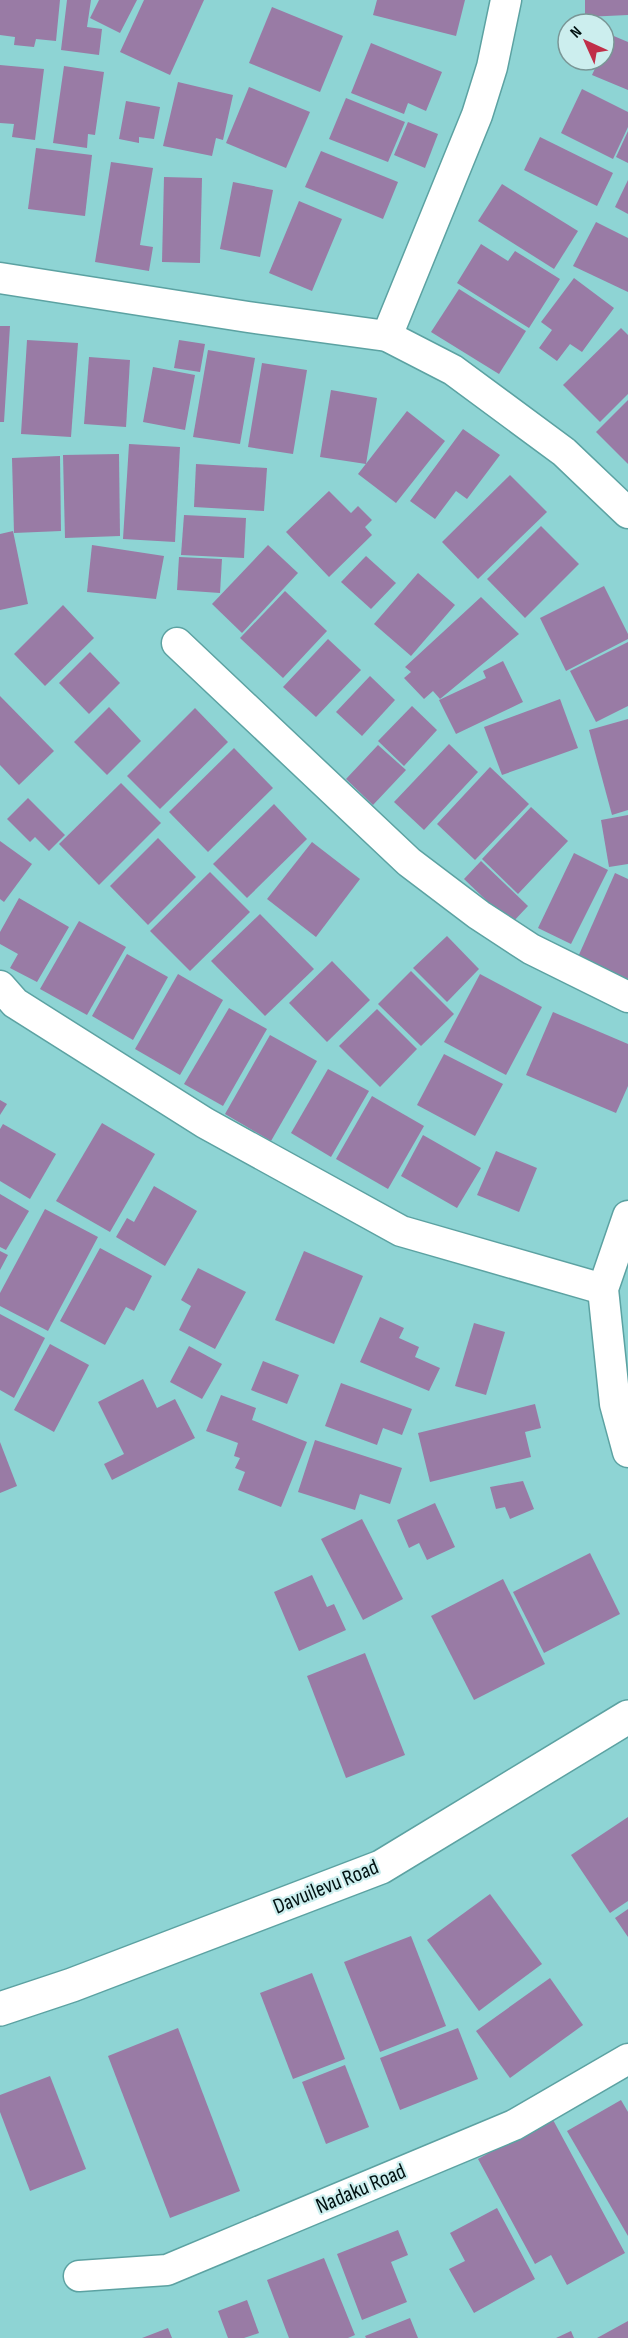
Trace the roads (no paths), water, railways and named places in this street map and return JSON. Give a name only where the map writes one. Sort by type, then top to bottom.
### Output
[{"type":"street","points":[[387,336],[477,115],[492,67],[506,0]]},
{"type":"street","points":[[0,278],[387,336],[462,376],[564,452],[628,513]]},
{"type":"street","points":[[177,643],[409,862],[479,915],[531,949],[628,997]]},
{"type":"street","points":[[0,986],[15,1003],[205,1123],[401,1231],[603,1289]]},
{"type":"street","points":[[628,1216],[603,1289],[615,1404],[628,1452]]},
{"type":"street","name":"Davuilevu Road","points":[[0,2008],[72,1985],[381,1867],[628,1717]]},
{"type":"street","name":"Nadaku Road","points":[[79,2276],[167,2270],[514,2125],[628,2059]]}]
